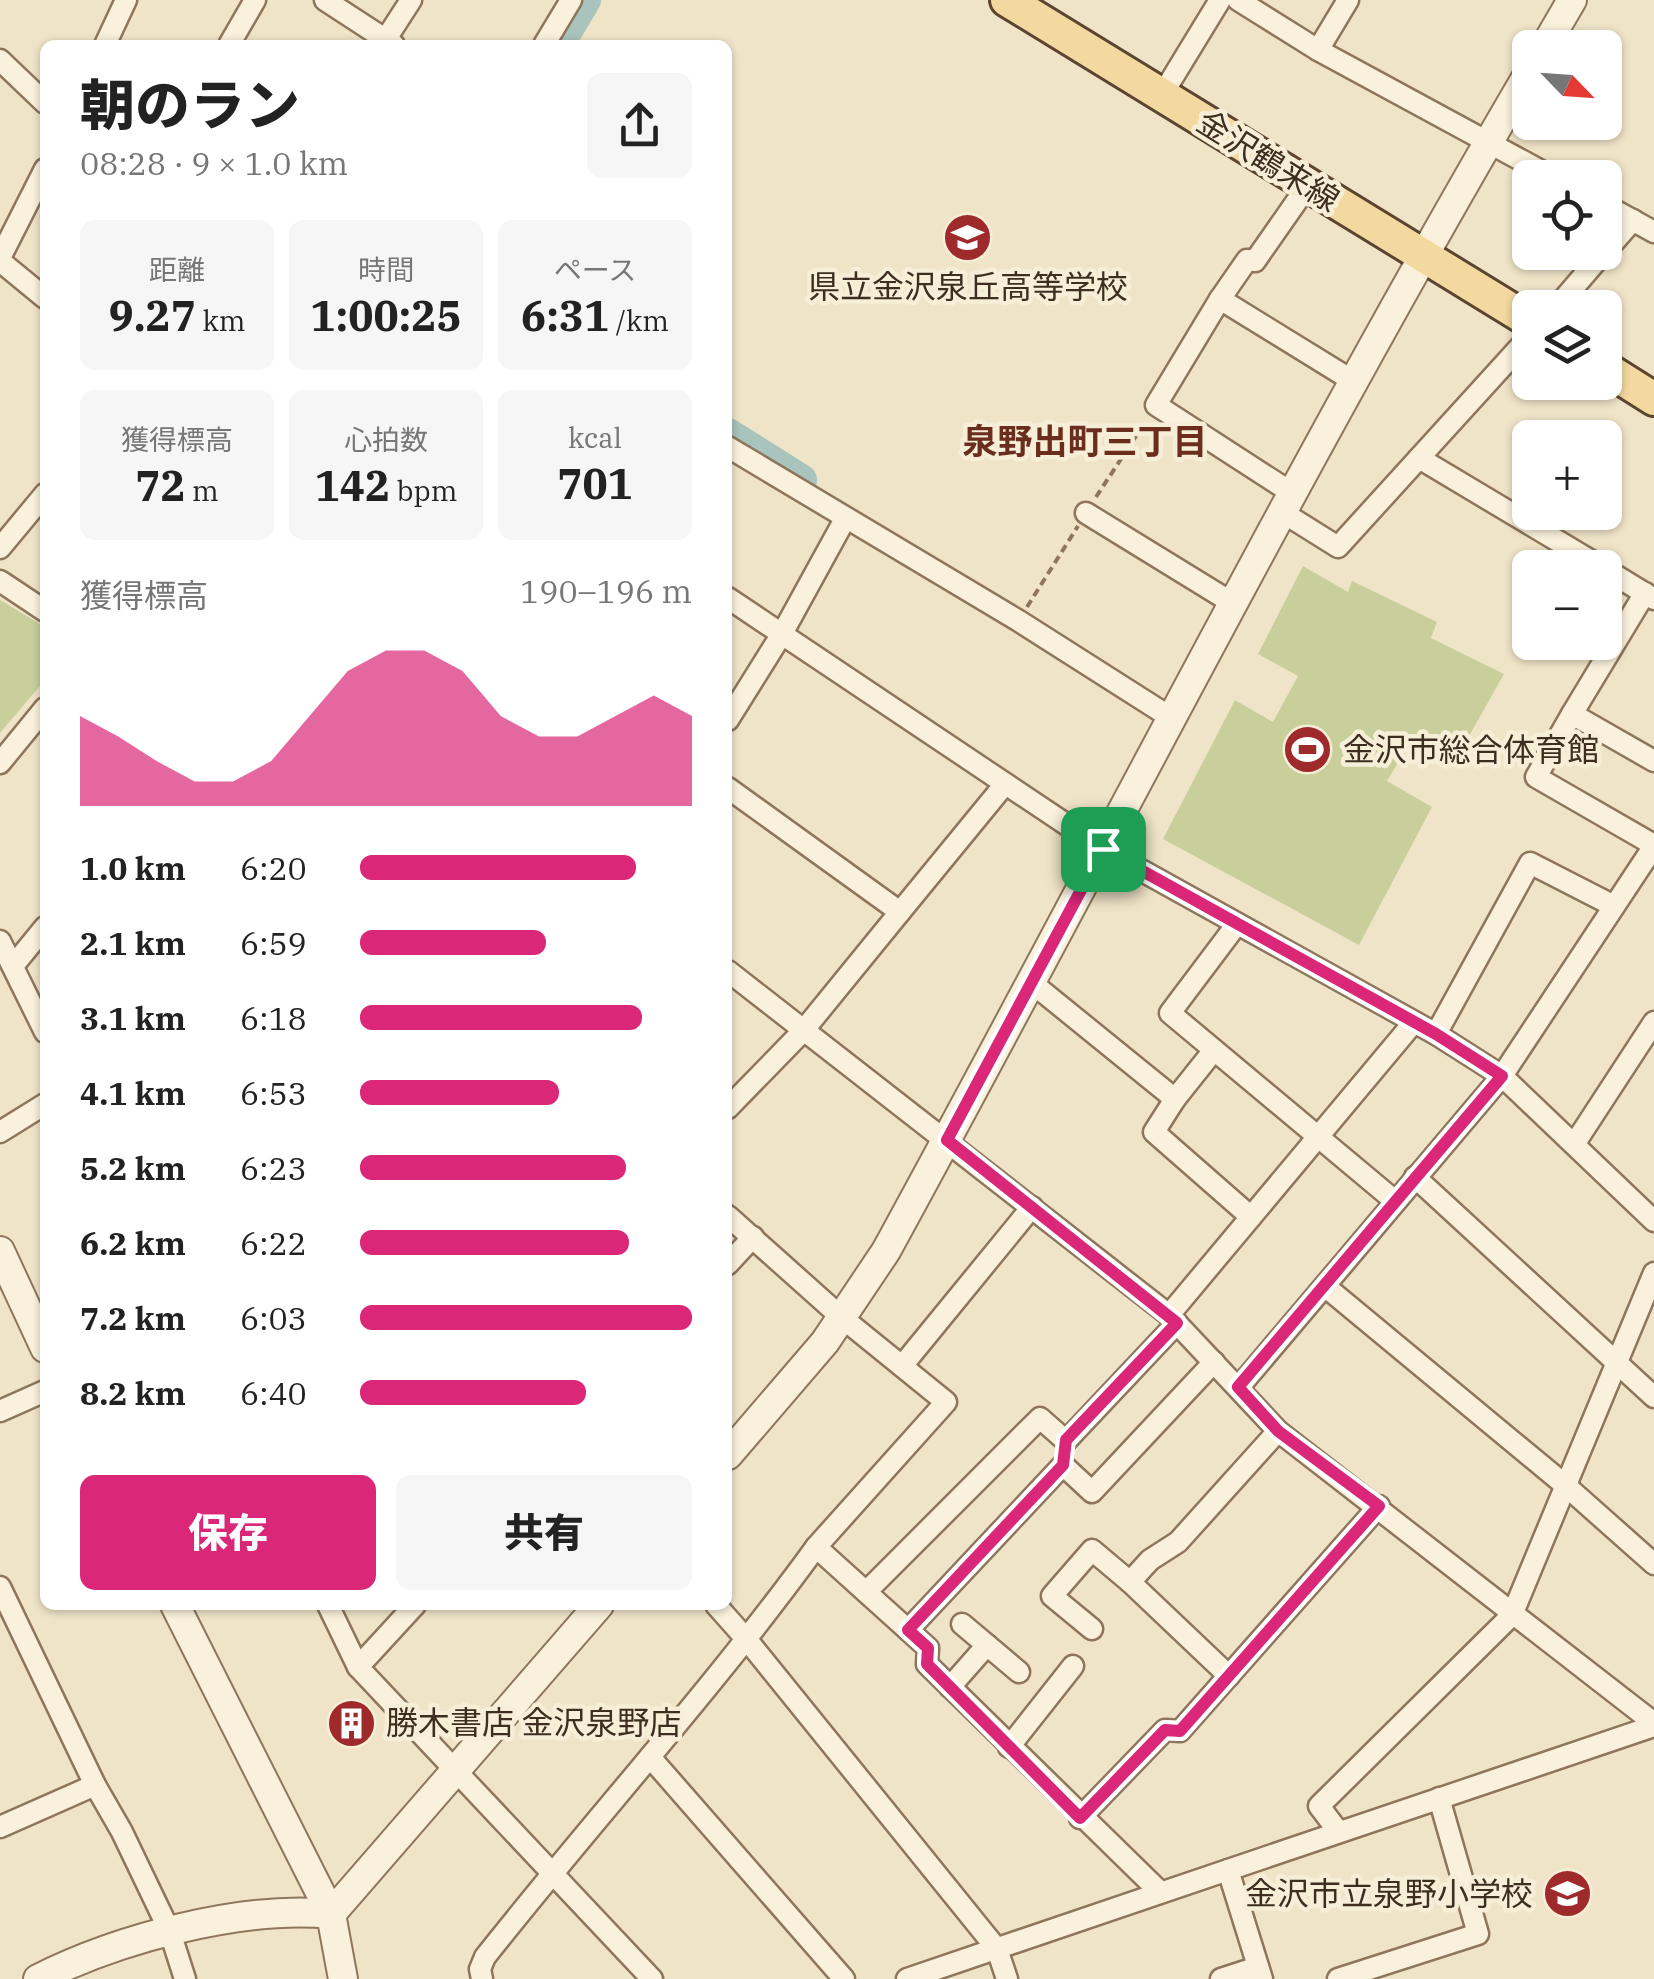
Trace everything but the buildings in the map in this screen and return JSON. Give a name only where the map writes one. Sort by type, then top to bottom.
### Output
[{"type":"main road","name":"金沢鶴来線","points":[[1007,0],[1512,310]]},
{"type":"main road","points":[[1622,379],[1654,399]]},
{"type":"street","points":[[106,40],[126,0]]},
{"type":"street","points":[[232,40],[255,0]]},
{"type":"street","points":[[326,0],[383,40]]},
{"type":"street","points":[[389,40],[411,0]]},
{"type":"street","points":[[547,40],[571,0]]},
{"type":"street","points":[[1162,96],[1220,0]]},
{"type":"street","points":[[1238,0],[1318,50],[1521,160]]},
{"type":"street","points":[[1318,50],[1348,0]]},
{"type":"street","points":[[1554,30],[1572,0]]},
{"type":"street","points":[[0,60],[40,97]]},
{"type":"street","points":[[732,1450],[825,1342],[886,1251],[1287,502],[1422,255],[1512,101]]},
{"type":"street","points":[[40,178],[0,259],[40,294]]},
{"type":"street","points":[[1308,185],[1255,261],[1247,260],[1156,405],[1287,502],[1338,547],[1512,356]]},
{"type":"street","points":[[1622,214],[1654,232]]},
{"type":"street","points":[[1622,233],[1633,220]]},
{"type":"street","points":[[1572,290],[1589,270]]},
{"type":"street","points":[[1220,300],[1353,381]]},
{"type":"street","points":[[732,448],[1019,621],[1173,719]]},
{"type":"street","points":[[1420,458],[1574,550]]},
{"type":"street","points":[[0,548],[40,500]]},
{"type":"street","points":[[1086,513],[1234,604]]},
{"type":"street","points":[[732,713],[845,519]]},
{"type":"street","points":[[1238,1387],[1502,1076],[1654,846],[1536,778],[1572,714],[1650,596],[1622,579]]},
{"type":"street","points":[[0,581],[40,608]]},
{"type":"street","points":[[732,601],[1103,849],[1436,1034],[1502,1076],[1654,1221]]},
{"type":"street","points":[[0,763],[40,714]]},
{"type":"street","points":[[1572,714],[1654,762]]},
{"type":"street","points":[[732,1104],[803,1031],[1005,784]]},
{"type":"street","points":[[732,791],[900,912]]},
{"type":"street","points":[[1436,1034],[1530,863],[1614,906]]},
{"type":"street","points":[[1237,924],[1170,1013],[1395,1201]]},
{"type":"street","points":[[13,966],[40,933]]},
{"type":"street","points":[[0,941],[40,1022]]},
{"type":"street","points":[[732,974],[1173,1319],[1278,1431],[1654,1724]]},
{"type":"street","points":[[1032,983],[1175,1099]]},
{"type":"street","points":[[908,1630],[1063,1465],[1066,1440],[1173,1319],[1251,1217],[1414,1022]]},
{"type":"street","points":[[1575,1143],[1654,1022]]},
{"type":"street","points":[[1214,1050],[1154,1132],[1251,1217]]},
{"type":"street","points":[[0,1132],[40,1107]]},
{"type":"street","points":[[1415,1177],[1654,1397]]},
{"type":"street","points":[[902,1366],[1032,1207]]},
{"type":"street","points":[[482,1979],[480,1969],[486,1957],[551,1875],[748,1641],[816,1547],[946,1402],[840,1316],[732,1219]]},
{"type":"street","points":[[732,1260],[753,1237]]},
{"type":"street","points":[[0,1251],[40,1337]]},
{"type":"street","points":[[1338,1832],[1319,1806],[1512,1615],[1654,1273]]},
{"type":"street","points":[[1326,1287],[1654,1564]]},
{"type":"street","points":[[1063,1465],[1092,1492],[1214,1362]]},
{"type":"street","points":[[0,1411],[40,1393]]},
{"type":"street","points":[[866,1592],[1040,1418],[1066,1440]]},
{"type":"street","points":[[1130,1582],[1150,1560],[1178,1542],[1278,1431]]},
{"type":"street","points":[[1080,1818],[1165,1730],[1180,1731],[1379,1506]]},
{"type":"street","points":[[816,1547],[928,1648],[927,1664],[1080,1818],[1160,1892]]},
{"type":"street","points":[[1092,1629],[1052,1596],[1092,1550],[1229,1676]]},
{"type":"street","points":[[0,1588],[170,1932],[185,1979]]},
{"type":"street","points":[[179,1610],[331,1914],[343,1979]]},
{"type":"street","points":[[330,1610],[358,1667],[652,1979]]},
{"type":"street","points":[[358,1667],[410,1610]]},
{"type":"street","points":[[331,1914],[596,1610]]},
{"type":"street","points":[[720,1610],[997,1949],[1007,1979]]},
{"type":"street","points":[[962,1624],[1019,1672]]},
{"type":"street","points":[[950,1687],[988,1645]]},
{"type":"street","points":[[1009,1747],[1073,1666]]},
{"type":"street","points":[[907,1979],[1654,1724]]},
{"type":"street","points":[[650,1756],[844,1979]]},
{"type":"street","points":[[0,1827],[95,1785]]},
{"type":"street","points":[[1338,1979],[1402,1969],[1478,1934],[1439,1798]]},
{"type":"street","points":[[1221,1979],[1260,1973],[1228,1870]]},
{"type":"street","points":[[38,1979],[66,1965],[170,1932],[296,1910],[331,1914]]},
{"type":"green space","name":"金沢市総合体育館","points":[[1303,566],[1348,592],[1352,581],[1437,622],[1431,638],[1504,674],[1455,761],[1413,738],[1387,781],[1432,807],[1359,945],[1163,839],[1235,700],[1273,722],[1298,676],[1258,654]]},
{"type":"green space","points":[[0,600],[40,624],[40,686],[0,733]]},
{"type":"waterway","points":[[561,40],[585,0]]},
{"type":"waterway","points":[[732,437],[801,480]]},
{"type":"place","name":"県立金沢泉丘高等学校","points":[[968,237]]},
{"type":"place","name":"金沢市総合体育館","points":[[1308,750]]},
{"type":"place","name":"勝木書店 金沢泉野店","points":[[351,1723]]},
{"type":"place","name":"金沢市立泉野小学校","points":[[1568,1894]]},
{"type":"district","name":"泉野出町三丁目","points":[[1085,442]]},
{"type":"route","points":[[1103,849],[1436,1034],[1502,1076],[1238,1387],[1278,1431],[1379,1506],[1180,1731],[1165,1730],[1080,1818],[927,1664],[928,1648],[908,1630],[1063,1465],[1066,1440],[1177,1323],[947,1140],[1103,849]]}]
